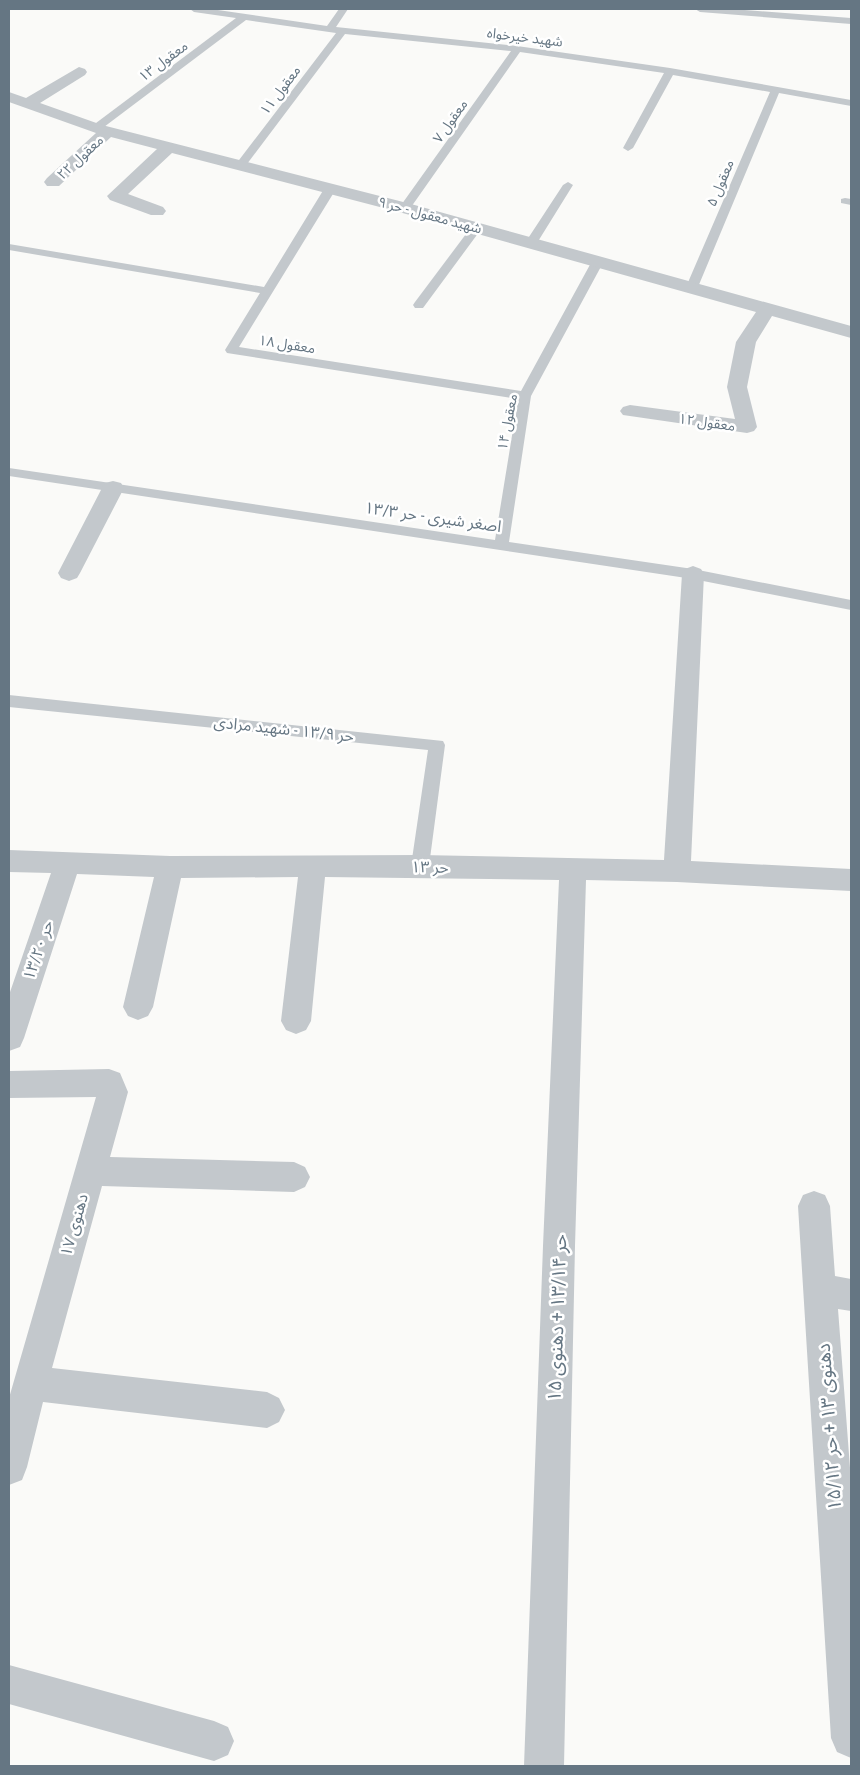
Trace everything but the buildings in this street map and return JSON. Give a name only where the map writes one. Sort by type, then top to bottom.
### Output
[{"type":"street","points":[[27,104],[80,72]]},
{"type":"street","name":"شهید معقول - حر ۹","points":[[9,98],[102,129],[406,208],[851,332]]},
{"type":"street","name":"معقول ۲۲","points":[[53,182],[102,129]]},
{"type":"street","points":[[157,211],[116,196],[168,147]]},
{"type":"street","name":"معقول ۱۲","points":[[630,411],[747,427],[737,387],[746,342],[768,308]]},
{"type":"street","points":[[69,573],[113,488]]},
{"type":"street","points":[[677,871],[692,574]]},
{"type":"street","name":"حر ۱۳","points":[[9,861],[170,867],[420,866],[573,871],[677,871],[851,880]]},
{"type":"street","name":"حر ۱۳/۲۰","points":[[9,1038],[68,862]]},
{"type":"street","points":[[296,1021],[313,866]]},
{"type":"street","points":[[138,1008],[170,867]]},
{"type":"street","name":"حر ۱۳/۱۴ + دهنوی ۱۵","points":[[544,1766],[559,1246],[573,871]]},
{"type":"street","name":"دهنوی ۱۷","points":[[9,1084],[109,1083],[113,1092],[30,1382],[9,1467]]},
{"type":"street","points":[[89,1171],[294,1178]]},
{"type":"street","name":"دهنوی ۱۳ + حر ۱۵/۱۲","points":[[814,1206],[835,1293],[851,1738]]},
{"type":"street","points":[[30,1382],[267,1410]]},
{"type":"street","points":[[9,1684],[214,1740]]},
{"type":"lane","name":"شهید خیرخواه","points":[[194,9],[342,31],[517,49],[670,71],[851,103]]},
{"type":"lane","points":[[330,29],[344,9]]},
{"type":"lane","points":[[700,9],[851,21]]},
{"type":"lane","name":"معقول ۱۳","points":[[102,129],[245,16]]},
{"type":"lane","name":"معقول ۱۱","points":[[240,166],[342,31]]},
{"type":"lane","name":"معقول ۷","points":[[406,208],[517,49]]},
{"type":"lane","points":[[628,148],[670,71]]},
{"type":"lane","name":"معقول ۵","points":[[692,287],[775,91]]},
{"type":"lane","points":[[531,243],[568,185]]},
{"type":"lane","name":"معقول ۱۸","points":[[330,189],[231,350],[525,396]]},
{"type":"lane","points":[[419,305],[476,228]]},
{"type":"lane","points":[[9,247],[268,291]]},
{"type":"lane","name":"معقول ۱۴","points":[[501,544],[525,396],[598,261]]},
{"type":"lane","name":"اصغر شیری - حر ۱۳/۳","points":[[9,472],[692,574],[851,605]]},
{"type":"lane","name":"حر ۱۳/۹ - شهید مرادی","points":[[9,701],[437,745],[420,866]]}]
